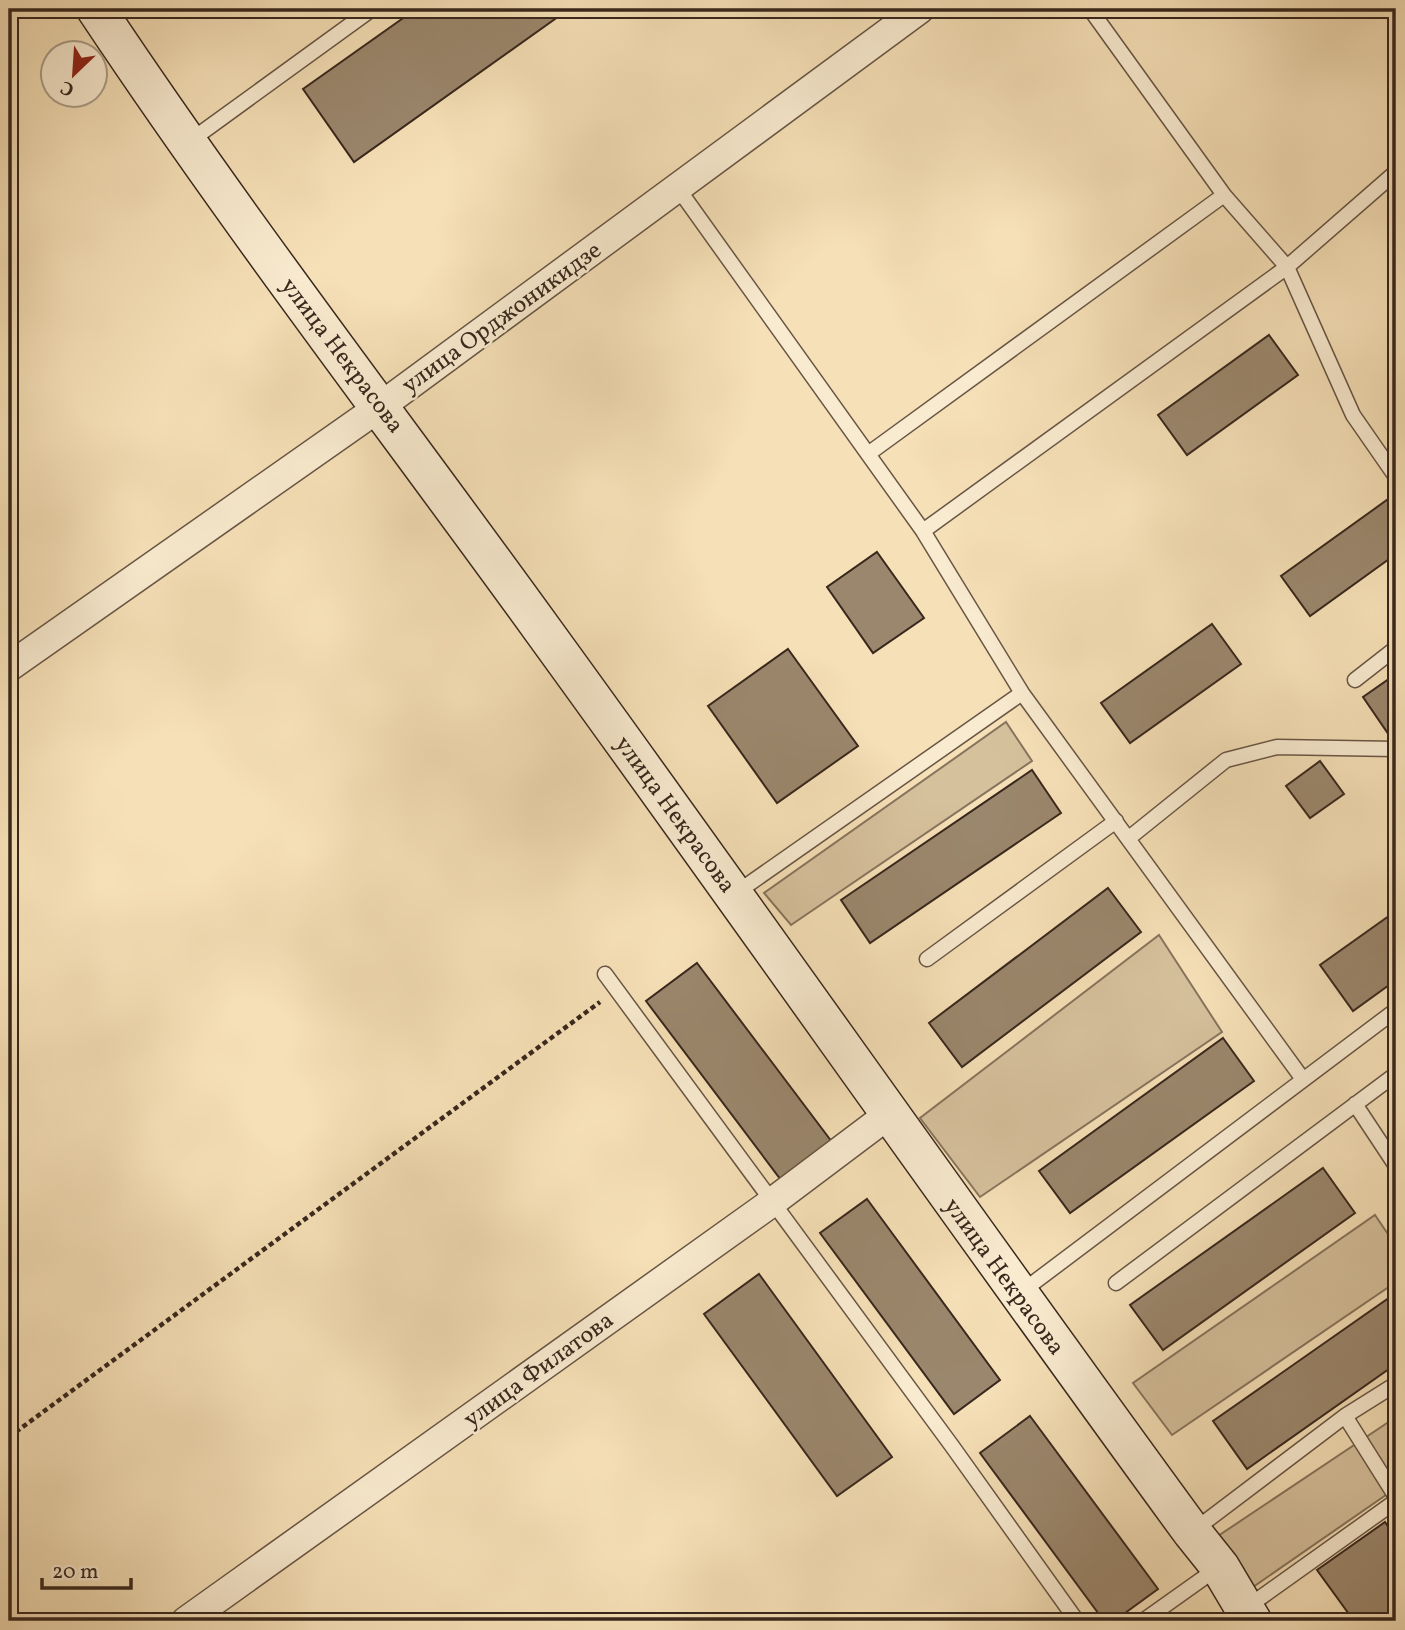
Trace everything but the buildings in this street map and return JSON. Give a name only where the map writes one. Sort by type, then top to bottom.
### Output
[{"type":"street","name":"улица Некрасова","points":[[96,9],[186,144],[381,406],[734,894],[888,1115],[1220,1567],[1248,1616]]},
{"type":"street","name":"улица Орджоникидзе","points":[[9,667],[381,406],[920,9]]},
{"type":"street","name":"улица Филатова","points":[[186,1621],[771,1203],[888,1115]]},
{"type":"lane","points":[[186,144],[372,9]]},
{"type":"lane","points":[[1090,9],[1224,195],[1287,267],[1353,415],[1396,477]]},
{"type":"lane","points":[[923,531],[1287,267],[1396,173]]},
{"type":"lane","points":[[677,187],[923,531],[1022,693],[1302,1078]]},
{"type":"lane","points":[[868,454],[1224,195]]},
{"type":"lane","points":[[1355,680],[1396,648]]},
{"type":"lane","points":[[734,894],[1022,693]]},
{"type":"lane","points":[[1129,838],[1226,760],[1277,747],[1396,749]]},
{"type":"lane","points":[[927,959],[1116,821]]},
{"type":"lane","points":[[605,974],[952,1446],[1077,1621]]},
{"type":"lane","points":[[1019,1294],[1302,1078],[1396,1010]]},
{"type":"lane","points":[[1116,1283],[1396,1074]]},
{"type":"lane","points":[[1355,1104],[1396,1166]]},
{"type":"lane","points":[[1192,1532],[1345,1416],[1396,1384]]},
{"type":"lane","points":[[1248,1616],[1396,1499],[1345,1416]]},
{"type":"lane","points":[[1143,1621],[1220,1567]]},
{"type":"path","points":[[9,1437],[616,990]]},
{"type":"shaded area","points":[[1006,722],[1032,761],[791,925],[764,893]]},
{"type":"shaded area","points":[[1159,935],[1222,1032],[980,1197],[920,1118]]},
{"type":"shaded area","points":[[1375,1215],[1396,1246],[1396,1282],[1172,1435],[1133,1383]]},
{"type":"shaded area","points":[[1396,1417],[1396,1488],[1253,1587],[1218,1536]]}]
